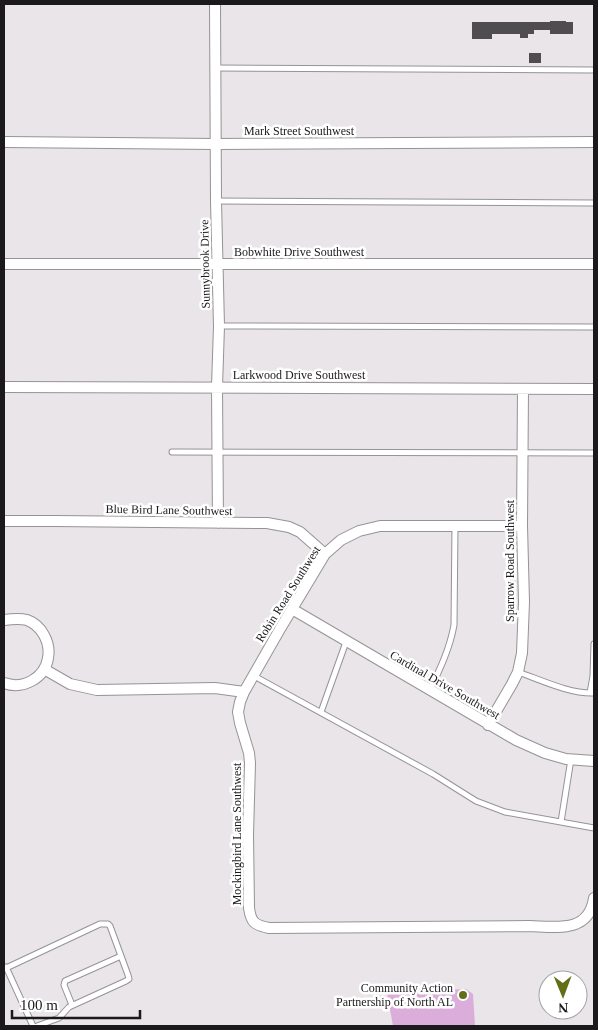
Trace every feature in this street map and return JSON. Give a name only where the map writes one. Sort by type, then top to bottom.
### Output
[{"type":"street","name":"Sunnybrook Drive","points":[[215,4],[219,326],[217,387],[218,523]]},
{"type":"street","name":"Mark Street Southwest","points":[[4,142],[216,144],[594,142]]},
{"type":"street","name":"Bobwhite Drive Southwest","points":[[4,264],[594,264]]},
{"type":"street","name":"Larkwood Drive Southwest","points":[[4,387],[594,389]]},
{"type":"street","name":"Sparrow Road Southwest","points":[[488,725],[518,672],[522,653],[524,602],[522,526],[523,389]]},
{"type":"street","name":"Blue Bird Lane Southwest","points":[[4,521],[267,523],[289,527],[300,532],[325,554]]},
{"type":"street","name":"Robin Road Southwest","points":[[240,723],[238,712],[240,702],[253,675],[325,554],[341,540],[359,531],[380,526],[522,526]]},
{"type":"street","name":"Cardinal Drive Southwest","points":[[292,609],[516,740],[544,753],[571,759],[594,761]]},
{"type":"street","points":[[4,620],[16,618],[27,620],[37,626],[44,635],[48,646],[48,658],[44,669],[38,677],[19,685],[4,683]]},
{"type":"street","points":[[44,669],[70,684],[97,690],[215,688],[244,692]]},
{"type":"street","name":"Mockingbird Lane Southwest","points":[[240,723],[250,763],[248,835],[249,908],[250,918],[258,926],[269,928],[571,926],[581,922],[589,914],[594,898]]},
{"type":"lane","points":[[215,68],[594,70]]},
{"type":"lane","points":[[216,201],[594,203]]},
{"type":"lane","points":[[219,326],[594,327]]},
{"type":"lane","points":[[172,452],[594,453]]},
{"type":"lane","points":[[430,690],[443,662],[452,637],[454,625],[455,525]]},
{"type":"lane","points":[[321,712],[346,642]]},
{"type":"lane","points":[[518,672],[558,686],[592,693],[594,644]]},
{"type":"lane","points":[[253,675],[433,774],[476,801],[505,812],[594,828]]},
{"type":"lane","points":[[561,822],[571,759]]},
{"type":"lane","points":[[33,1026],[5,968],[100,924],[108,924],[129,978],[72,1005],[59,1018],[37,1026]]},
{"type":"lane","points":[[72,1005],[64,986],[65,982],[121,956]]},
{"type":"shaded area","points":[[466,989],[473,994],[475,1026],[393,1026],[387,993]]},
{"type":"building","points":[[472,22],[573,22],[573,34],[550,34],[550,30],[534,30],[534,34],[528,34],[528,38],[520,38],[520,34],[492,34],[492,39],[472,39]]},
{"type":"building","points":[[529,53],[541,53],[541,63],[529,63]]},
{"type":"place","name":"Community Action Partnership of North AL","points":[[463,995]]}]
